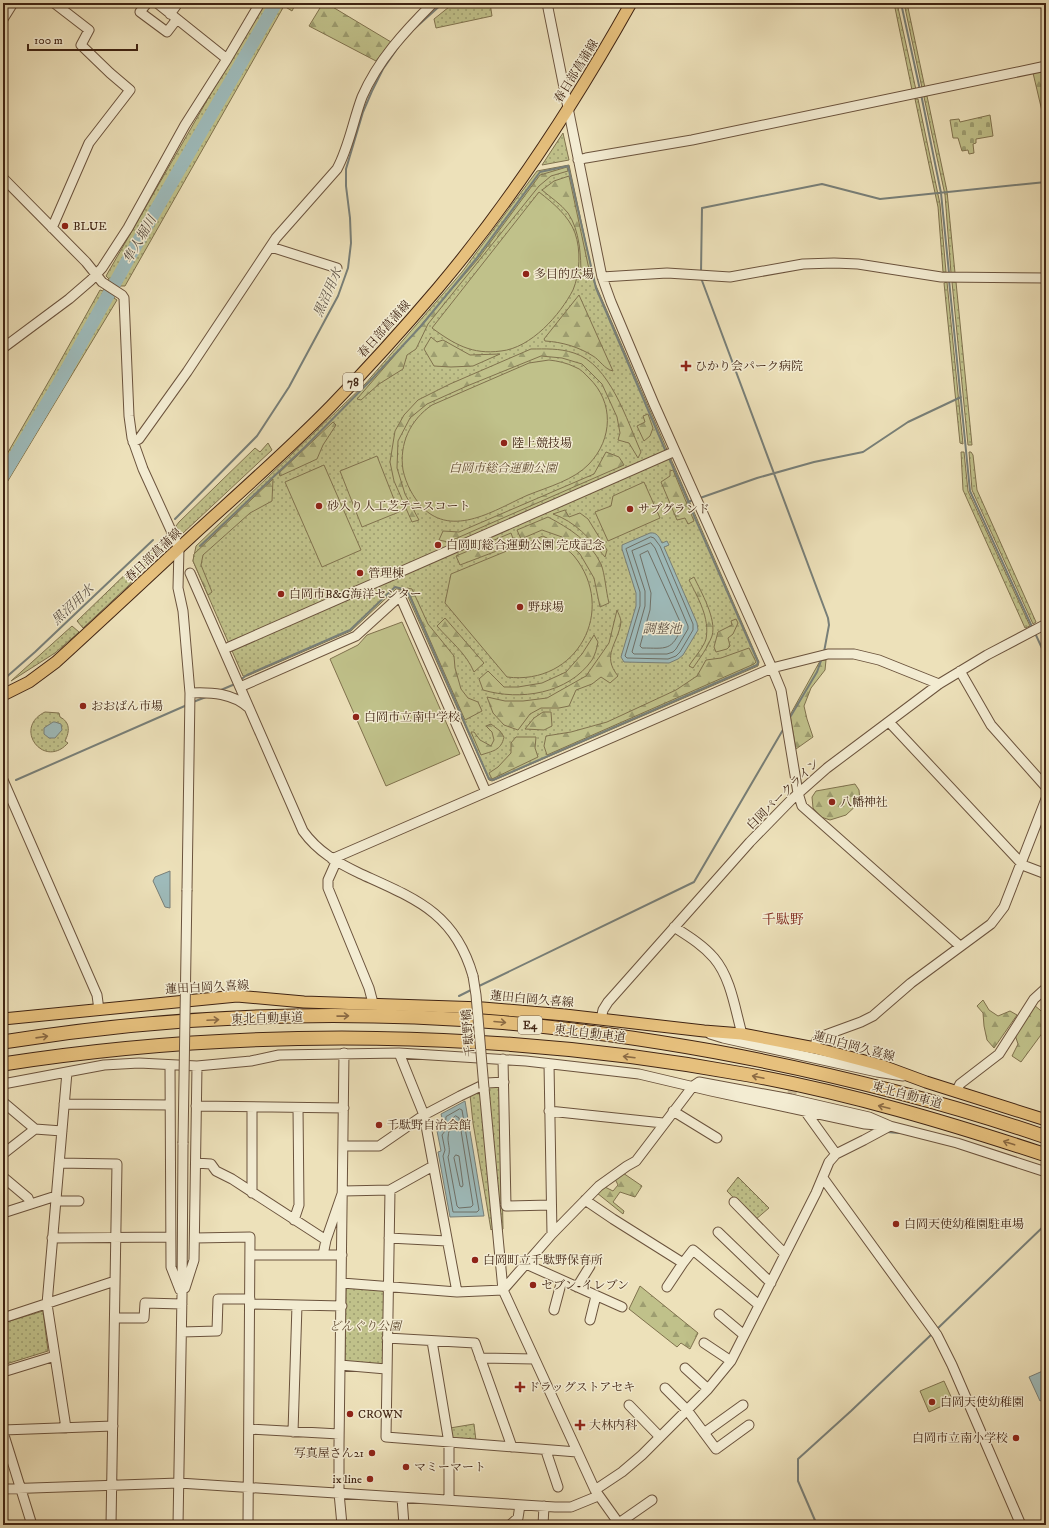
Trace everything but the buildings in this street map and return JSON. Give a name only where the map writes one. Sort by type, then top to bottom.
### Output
[{"type":"highway","name":"東北自動車道","points":[[3,1042],[95,1030],[200,1020],[353,1016],[496,1022],[639,1039],[781,1065],[876,1086],[1003,1122],[1046,1137]]},
{"type":"highway","name":"東北自動車道","points":[[3,1064],[48,1057],[166,1044],[300,1038],[381,1039],[504,1044],[598,1053],[686,1064],[751,1075],[903,1111],[992,1137],[1046,1155]]},
{"type":"main road","name":"春日部菖蒲線","points":[[3,695],[29,682],[56,662],[330,407],[406,324],[438,288],[525,174],[590,76],[631,3]]},
{"type":"main road","name":"蓮田白岡久喜線","points":[[3,1019],[237,996],[304,1002],[373,1003],[484,1008],[600,1019],[742,1034],[815,1048],[880,1064],[911,1077],[1046,1120]]},
{"type":"street","points":[[3,19],[13,3]]},
{"type":"street","points":[[52,228],[89,143],[130,90],[81,45],[89,30],[54,3]]},
{"type":"street","points":[[147,3],[140,12],[167,32],[178,3]]},
{"type":"street","points":[[157,3],[227,59]]},
{"type":"street","points":[[3,348],[69,299],[96,275],[128,228],[185,125],[227,59],[260,3]]},
{"type":"street","points":[[133,442],[139,439],[187,372],[288,224],[337,169],[362,97],[376,71],[388,52],[410,26],[433,3]]},
{"type":"street","points":[[548,3],[602,277],[654,404],[781,690],[798,793],[802,806],[960,946]]},
{"type":"street","points":[[578,160],[692,140],[1046,66]]},
{"type":"street","points":[[3,178],[103,283],[124,298],[129,416],[133,442],[143,469],[179,548],[178,588],[183,612],[190,693],[183,1143],[182,1332],[178,1525]]},
{"type":"street","points":[[271,247],[337,268]]},
{"type":"street","points":[[602,277],[667,273],[730,277],[803,264],[834,263],[858,264],[941,277],[1046,278]]},
{"type":"street","points":[[229,647],[671,453]]},
{"type":"street","name":"千駄野橋","points":[[190,573],[303,831],[312,842],[334,860],[404,894],[436,914],[454,934],[466,955],[473,976],[476,995],[503,1290],[597,1493],[617,1524]]},
{"type":"street","points":[[240,687],[356,636],[400,596],[486,792]]},
{"type":"street","name":"白岡パークライン","points":[[600,1019],[602,1010],[608,1002],[750,842],[798,793],[827,768],[939,684],[1043,625]]},
{"type":"street","points":[[373,1003],[369,988],[328,888],[328,880],[334,860],[486,792],[772,668],[828,654],[854,654],[879,660],[939,684]]},
{"type":"street","points":[[960,671],[992,725],[1046,787]]},
{"type":"street","points":[[190,693],[224,695],[237,700],[250,710]]},
{"type":"street","points":[[889,722],[1021,863],[1046,874]]},
{"type":"street","points":[[3,780],[97,995],[99,1010]]},
{"type":"street","points":[[815,1048],[816,1042],[820,1037],[873,1016],[911,983],[991,924],[1004,907],[1046,799]]},
{"type":"street","points":[[674,927],[701,945],[714,958],[722,970],[730,990],[742,1034]]},
{"type":"street","points":[[956,1092],[960,1084],[999,1054],[1034,999],[1046,988]]},
{"type":"street","points":[[704,1031],[723,1038],[876,1072],[911,1077]]},
{"type":"street","points":[[342,1525],[339,1493],[339,1434],[342,1306],[344,1053]]},
{"type":"street","points":[[3,1084],[104,1065],[139,1063],[197,1066],[251,1061],[279,1055],[344,1053],[399,1054],[503,1060],[639,1074],[805,1112],[865,1124],[890,1126]]},
{"type":"street","points":[[399,1054],[424,1115],[446,1241],[457,1292]]},
{"type":"street","points":[[503,1060],[506,1206],[551,1206]]},
{"type":"street","points":[[548,1064],[552,1234]]},
{"type":"street","points":[[170,1065],[171,1267],[182,1300]]},
{"type":"street","points":[[182,1300],[194,1260],[197,1066]]},
{"type":"street","points":[[66,1072],[47,1304],[66,1428]]},
{"type":"street","points":[[344,1146],[380,1146],[424,1115],[487,1083],[504,1082]]},
{"type":"street","points":[[342,1284],[457,1292],[503,1290],[552,1234],[598,1186],[636,1161],[692,1086],[699,1082],[790,1099],[869,1117],[890,1126],[957,1143],[1046,1172]]},
{"type":"street","points":[[3,1102],[35,1129],[62,1131]]},
{"type":"street","points":[[64,1104],[170,1106]]},
{"type":"street","points":[[196,1106],[344,1108]]},
{"type":"street","points":[[252,1107],[252,1193]]},
{"type":"street","points":[[294,1220],[299,1205],[298,1108]]},
{"type":"street","points":[[550,1111],[663,1123]]},
{"type":"street","points":[[673,1112],[717,1138]]},
{"type":"street","points":[[805,1112],[836,1154]]},
{"type":"street","points":[[3,1489],[179,1483],[249,1486],[402,1498],[571,1507],[597,1493],[642,1455],[708,1389],[731,1361],[823,1178],[829,1162],[836,1154],[890,1126]]},
{"type":"street","points":[[3,1154],[35,1129]]},
{"type":"street","points":[[3,1141],[11,1148]]},
{"type":"street","points":[[59,1163],[118,1164],[113,1485],[111,1525]]},
{"type":"street","points":[[196,1163],[211,1164],[216,1171],[232,1179],[326,1240]]},
{"type":"street","points":[[343,1191],[390,1190],[433,1166]]},
{"type":"street","points":[[3,1176],[28,1198],[30,1204]]},
{"type":"street","points":[[823,1178],[937,1335],[952,1365],[1021,1525]]},
{"type":"street","points":[[390,1190],[388,1238],[386,1437],[578,1452]]},
{"type":"street","points":[[323,1255],[326,1240],[343,1191]]},
{"type":"street","points":[[3,1213],[30,1204],[56,1198],[79,1201]]},
{"type":"street","points":[[585,1200],[613,1220],[683,1263]]},
{"type":"street","points":[[734,1202],[785,1254]]},
{"type":"street","points":[[718,1232],[771,1283]]},
{"type":"street","points":[[52,1238],[170,1237]]},
{"type":"street","points":[[195,1238],[250,1237],[248,1525]]},
{"type":"street","points":[[388,1238],[446,1241]]},
{"type":"street","points":[[667,1287],[693,1250],[759,1305]]},
{"type":"street","points":[[250,1256],[342,1255]]},
{"type":"street","points":[[526,1264],[622,1307]]},
{"type":"street","points":[[577,1287],[590,1266]]},
{"type":"street","points":[[554,1310],[562,1280]]},
{"type":"street","points":[[3,1318],[115,1281]]},
{"type":"street","points":[[590,1320],[596,1296]]},
{"type":"street","points":[[182,1332],[217,1331],[218,1299],[297,1305],[342,1306]]},
{"type":"street","points":[[115,1318],[144,1318],[145,1303],[182,1300]]},
{"type":"street","points":[[293,1432],[297,1305]]},
{"type":"street","points":[[719,1314],[744,1335]]},
{"type":"street","points":[[387,1338],[475,1343],[512,1447]]},
{"type":"street","points":[[432,1341],[449,1443],[449,1500]]},
{"type":"street","points":[[704,1343],[731,1361]]},
{"type":"street","points":[[3,1372],[55,1356]]},
{"type":"street","points":[[480,1358],[534,1359]]},
{"type":"street","points":[[340,1365],[386,1369]]},
{"type":"street","points":[[685,1368],[708,1389]]},
{"type":"street","points":[[665,1388],[687,1410],[716,1449],[749,1425]]},
{"type":"street","points":[[704,1433],[743,1405]]},
{"type":"street","points":[[629,1406],[660,1437]]},
{"type":"street","points":[[32,1525],[3,1431],[113,1426]]},
{"type":"street","points":[[249,1429],[339,1434]]},
{"type":"street","points":[[548,1450],[547,1454],[558,1487]]},
{"type":"street","points":[[402,1498],[404,1525]]},
{"type":"street","points":[[617,1524],[652,1500]]},
{"type":"street","points":[[510,1525],[518,1518],[520,1505]]},
{"type":"street","points":[[543,1525],[544,1506]]},
{"type":"green space","points":[[263,3],[271,3],[247,46],[229,73],[26,431],[3,466],[3,461],[100,290],[103,291],[109,279],[106,276]]},
{"type":"green space","points":[[279,3],[296,3],[292,11],[284,6],[125,286],[120,286],[114,298],[117,300],[3,489],[3,483],[55,395]]},
{"type":"green space","points":[[323,3],[326,3],[391,42],[376,61],[309,26]]},
{"type":"green space","points":[[454,3],[490,3],[492,16],[436,28],[434,19]]},
{"type":"green space","points":[[894,3],[897,3],[916,90],[912,90]]},
{"type":"green space","points":[[904,3],[907,3],[925,88],[922,88]]},
{"type":"green space","points":[[1046,70],[1046,128],[1033,73]]},
{"type":"green space","points":[[927,96],[947,191],[955,273],[951,273],[945,195],[924,97]]},
{"type":"green space","points":[[915,99],[918,99],[940,204],[946,272],[943,272],[938,207]]},
{"type":"green space","points":[[990,115],[993,136],[976,139],[976,143],[973,144],[974,153],[969,154],[968,150],[962,151],[958,138],[953,138],[950,120],[959,119],[960,122]]},
{"type":"green space","points":[[563,133],[569,160],[542,165],[544,162]]},
{"type":"green space","name":"白岡市総合運動公園","points":[[569,165],[594,281],[759,662],[758,666],[492,781],[489,780],[405,590],[396,589],[351,631],[247,676],[243,676],[193,561],[196,546],[365,384],[462,272],[537,171]]},
{"type":"green space","points":[[567,167],[568,171],[551,176],[539,186],[428,324],[416,349],[407,355],[403,369],[379,384],[361,400],[357,399],[478,259],[540,175]]},
{"type":"green space","points":[[569,176],[590,274],[581,277],[579,244],[572,220],[562,207],[542,190],[554,181]]},
{"type":"green space","name":"多目的広場","points":[[539,192],[565,215],[575,233],[577,240],[579,262],[577,276],[573,290],[560,310],[534,337],[512,349],[501,351],[491,352],[472,350],[448,339],[432,328]]},
{"type":"green space","points":[[947,282],[963,444],[960,443],[944,283]]},
{"type":"green space","points":[[952,282],[956,282],[972,445],[968,445]]},
{"type":"green space","points":[[579,295],[613,371],[607,368],[596,358],[582,350],[558,342],[545,341],[544,339]]},
{"type":"green space","points":[[431,337],[437,342],[443,340],[470,355],[500,354],[473,366],[434,366],[424,349]]},
{"type":"green space","points":[[531,349],[568,351],[587,359],[598,369],[616,395],[623,410],[641,452],[638,458],[629,443],[618,440],[620,433],[617,417],[602,384],[582,364],[562,358],[541,356],[427,404],[410,418],[398,441],[397,468],[405,494],[419,520],[412,522],[394,481],[390,462],[395,431],[404,415],[418,400],[450,384]]},
{"type":"green space","name":"陸上競技場","points":[[549,360],[566,363],[581,370],[597,388],[603,398],[606,409],[606,432],[603,443],[589,464],[583,470],[568,479],[475,518],[461,521],[447,521],[434,516],[422,507],[408,485],[404,475],[402,460],[408,433],[412,425],[424,411],[432,405],[529,363]]},
{"type":"green space","points":[[648,414],[653,428],[650,436],[644,441],[637,426],[645,422],[643,416]]},
{"type":"green space","points":[[333,422],[336,425],[323,445],[317,459],[280,476],[279,473]]},
{"type":"green space","points":[[268,443],[272,450],[182,534],[179,532],[176,526],[179,522],[255,448],[260,452]]},
{"type":"green space","points":[[606,452],[619,457],[624,465],[448,542],[439,540],[443,531],[459,532],[594,474]]},
{"type":"green space","points":[[961,452],[964,452],[968,491],[1030,626],[1025,628],[963,490]]},
{"type":"green space","points":[[969,452],[973,455],[977,490],[1036,622],[1033,624],[972,490]]},
{"type":"green space","points":[[377,456],[399,512],[362,527],[340,471]]},
{"type":"green space","name":"砂入り人工芝テニスコート","points":[[324,465],[361,550],[322,567],[285,482]]},
{"type":"green space","points":[[673,470],[694,521],[688,524],[685,518],[677,520],[661,482],[670,476],[670,471]]},
{"type":"green space","points":[[273,479],[272,501],[250,513],[203,555],[201,565],[212,592],[208,595],[193,561],[194,554]]},
{"type":"green space","name":"サブグランド","points":[[644,482],[660,518],[608,541],[595,512],[611,506],[613,496]]},
{"type":"green space","points":[[565,510],[569,517],[580,513],[588,519],[607,550],[605,557],[582,531],[569,521],[553,514]]},
{"type":"green space","points":[[548,517],[578,536],[591,548],[601,564],[609,603],[600,607],[594,578],[580,554],[562,537],[542,530],[521,539],[517,530]]},
{"type":"green space","points":[[511,533],[515,544],[460,565],[456,556]]},
{"type":"green space","points":[[167,534],[171,542],[148,563],[128,586],[83,628],[77,621]]},
{"type":"green space","name":"野球場","points":[[543,536],[571,553],[587,577],[592,599],[591,620],[583,640],[571,657],[553,669],[532,677],[507,677],[445,603],[451,574]]},
{"type":"green space","points":[[694,577],[708,606],[713,629],[712,636],[704,652],[693,668],[689,666],[705,642],[707,631],[705,616],[689,580]]},
{"type":"green space","points":[[407,588],[412,589],[428,624],[454,656],[455,668],[461,689],[468,698],[478,702],[482,711],[465,720]]},
{"type":"green space","points":[[617,610],[621,622],[612,649],[611,662],[613,669],[618,676],[610,683],[601,677],[592,684],[576,690],[569,706],[559,708],[541,708],[530,714],[518,730],[504,725],[493,713],[487,697],[505,701],[523,701],[547,698],[586,676],[609,643]]},
{"type":"green space","points":[[445,618],[484,663],[474,672],[467,659],[437,626]]},
{"type":"green space","points":[[736,619],[738,623],[733,634],[728,638],[730,646],[727,649],[716,652],[714,647],[718,632],[732,625],[731,621]]},
{"type":"green space","points":[[402,622],[460,754],[386,786],[330,659],[358,645],[367,635]]},
{"type":"green space","points":[[72,626],[79,632],[55,653],[11,681]]},
{"type":"green space","points":[[594,635],[598,642],[592,660],[582,672],[570,681],[542,692],[527,694],[512,695],[483,690],[479,679],[488,671],[504,687],[518,687],[542,683],[566,672],[582,654]]},
{"type":"green space","points":[[749,648],[756,662],[754,664],[547,755],[544,746],[546,736],[571,732],[607,722],[676,690],[697,676],[706,660],[721,658]]},
{"type":"green space","points":[[826,660],[825,670],[811,688],[804,706],[813,737],[796,749],[790,715],[820,661]]},
{"type":"green space","points":[[45,712],[59,713],[60,717],[66,721],[68,734],[65,741],[68,743],[59,750],[50,752],[41,749],[35,744],[31,736],[31,727],[36,719]]},
{"type":"green space","points":[[543,712],[551,712],[552,726],[544,730],[525,729],[534,718]]},
{"type":"green space","points":[[491,724],[500,731],[504,737],[503,742],[496,750],[481,755],[471,732],[474,732],[480,740],[491,746],[494,740],[492,732],[486,726]]},
{"type":"green space","points":[[516,737],[536,737],[535,748],[538,757],[492,779],[489,773],[498,767],[511,753],[511,743]]},
{"type":"green space","points":[[855,784],[859,790],[860,802],[846,815],[830,820],[821,817],[813,808],[812,797],[816,791]]},
{"type":"green space","points":[[983,1000],[989,1010],[998,1016],[1010,1011],[1017,1015],[994,1048],[987,1040],[983,1013],[977,1006]]},
{"type":"green space","points":[[1034,1005],[1046,1015],[1046,1028],[1021,1062],[1012,1056],[1018,1044],[1015,1035]]},
{"type":"green space","points":[[488,1086],[500,1087],[503,1229],[500,1232]]},
{"type":"green space","points":[[481,1090],[494,1227],[491,1230],[473,1123],[470,1095]]},
{"type":"green space","points":[[623,1173],[642,1186],[635,1197],[620,1192],[613,1202],[624,1211],[623,1214],[597,1193],[605,1187],[613,1191],[618,1185],[615,1179]]},
{"type":"green space","points":[[738,1177],[769,1208],[755,1220],[727,1191]]},
{"type":"green space","points":[[640,1286],[698,1333],[690,1349],[681,1343],[677,1347],[629,1309]]},
{"type":"green space","name":"どんぐり公園","points":[[346,1289],[381,1289],[384,1293],[384,1362],[381,1365],[347,1363],[345,1360]]},
{"type":"green space","points":[[43,1311],[48,1351],[3,1365],[3,1323]]},
{"type":"green space","points":[[944,1381],[953,1401],[929,1412],[920,1391]]},
{"type":"green space","points":[[474,1424],[476,1441],[452,1438],[450,1428]]},
{"type":"water","name":"調整池","points":[[650,533],[656,534],[662,543],[667,541],[669,545],[664,547],[697,623],[698,630],[683,655],[669,663],[624,662],[621,657],[636,606],[636,593],[622,545]]},
{"type":"water","points":[[53,722],[61,724],[62,730],[55,738],[49,738],[44,734],[44,728]]},
{"type":"water","points":[[170,871],[170,908],[165,907],[153,881],[155,877]]},
{"type":"water","points":[[465,1101],[484,1216],[450,1217],[438,1152],[441,1151],[437,1131],[441,1130],[440,1123],[443,1122],[441,1114]]},
{"type":"water","points":[[1045,1370],[1046,1398],[1040,1401],[1029,1377]]},
{"type":"waterway","name":"隼人堀川","points":[[3,476],[59,383],[153,215],[276,3]]},
{"type":"waterway","name":"黒沼用水","points":[[414,29],[443,3]]},
{"type":"waterway","points":[[901,3],[920,90]]},
{"type":"waterway","name":"黒沼用水","points":[[175,519],[257,436],[289,387],[338,296],[348,268],[351,243],[346,169],[363,112],[372,91],[383,69],[399,46]]},
{"type":"waterway","points":[[921,94],[941,193],[949,273]]},
{"type":"waterway","points":[[200,546],[305,447],[370,381],[421,326],[476,259],[540,172],[568,166],[596,288],[666,452]]},
{"type":"waterway","points":[[701,273],[702,208],[822,184],[880,199],[1046,182]]},
{"type":"waterway","points":[[701,278],[828,618],[829,625],[824,652]]},
{"type":"waterway","points":[[949,280],[970,491],[1033,629]]},
{"type":"waterway","points":[[700,498],[757,478],[814,462],[863,452],[908,422],[961,397]]},
{"type":"waterway","points":[[669,458],[688,501]]},
{"type":"waterway","points":[[240,680],[247,675],[350,630],[395,587],[407,590],[489,779],[493,780],[757,665],[758,662],[688,502],[693,500]]},
{"type":"waterway","name":"黒沼用水","points":[[3,680],[35,652],[153,540]]},
{"type":"waterway","points":[[1035,633],[1046,657]]},
{"type":"waterway","points":[[789,719],[817,672],[822,658]]},
{"type":"waterway","points":[[221,690],[235,684]]},
{"type":"waterway","points":[[193,702],[206,697]]},
{"type":"waterway","points":[[16,780],[187,705]]},
{"type":"waterway","points":[[477,987],[694,882],[784,728]]},
{"type":"waterway","points":[[459,996],[473,989]]},
{"type":"waterway","points":[[887,1132],[899,1133]]},
{"type":"waterway","points":[[936,1330],[1046,1224]]},
{"type":"waterway","points":[[817,1525],[798,1481],[798,1459],[933,1333]]},
{"type":"tunnel","points":[[791,1099],[799,1054]]},
{"type":"place","name":"BLUE","points":[[65,226]]},
{"type":"place","name":"多目的広場","points":[[526,274]]},
{"type":"place","name":"ひかり会パーク病院","points":[[686,366]]},
{"type":"place","name":"陸上競技場","points":[[504,443]]},
{"type":"place","name":"砂入り人工芝テニスコート","points":[[319,506]]},
{"type":"place","name":"サブグランド","points":[[630,509]]},
{"type":"place","name":"白岡町総合運動公園 完成記念","points":[[438,545]]},
{"type":"place","name":"管理棟","points":[[360,573]]},
{"type":"place","name":"白岡市B&G海洋センター","points":[[281,594]]},
{"type":"place","name":"野球場","points":[[520,607]]},
{"type":"place","name":"おおばん市場","points":[[83,706]]},
{"type":"place","name":"白岡市立南中学校","points":[[356,717]]},
{"type":"place","name":"八幡神社","points":[[832,802]]},
{"type":"place","name":"千駄野自治会館","points":[[379,1125]]},
{"type":"place","name":"白岡天使幼稚園駐車場","points":[[896,1224]]},
{"type":"place","name":"白岡町立千駄野保育所","points":[[475,1260]]},
{"type":"place","name":"セブン-イレブン","points":[[533,1285]]},
{"type":"place","name":"ドラッグストアセキ","points":[[520,1387]]},
{"type":"place","name":"白岡天使幼稚園","points":[[932,1402]]},
{"type":"place","name":"CROWN","points":[[350,1414]]},
{"type":"place","name":"大林内科","points":[[580,1425]]},
{"type":"place","name":"白岡市立南小学校","points":[[1016,1438]]},
{"type":"place","name":"写真屋さん21","points":[[372,1453]]},
{"type":"place","name":"マミーマート","points":[[406,1467]]},
{"type":"place","name":"ix line","points":[[370,1479]]},
{"type":"district","name":"千駄野","points":[[783,919]]}]
